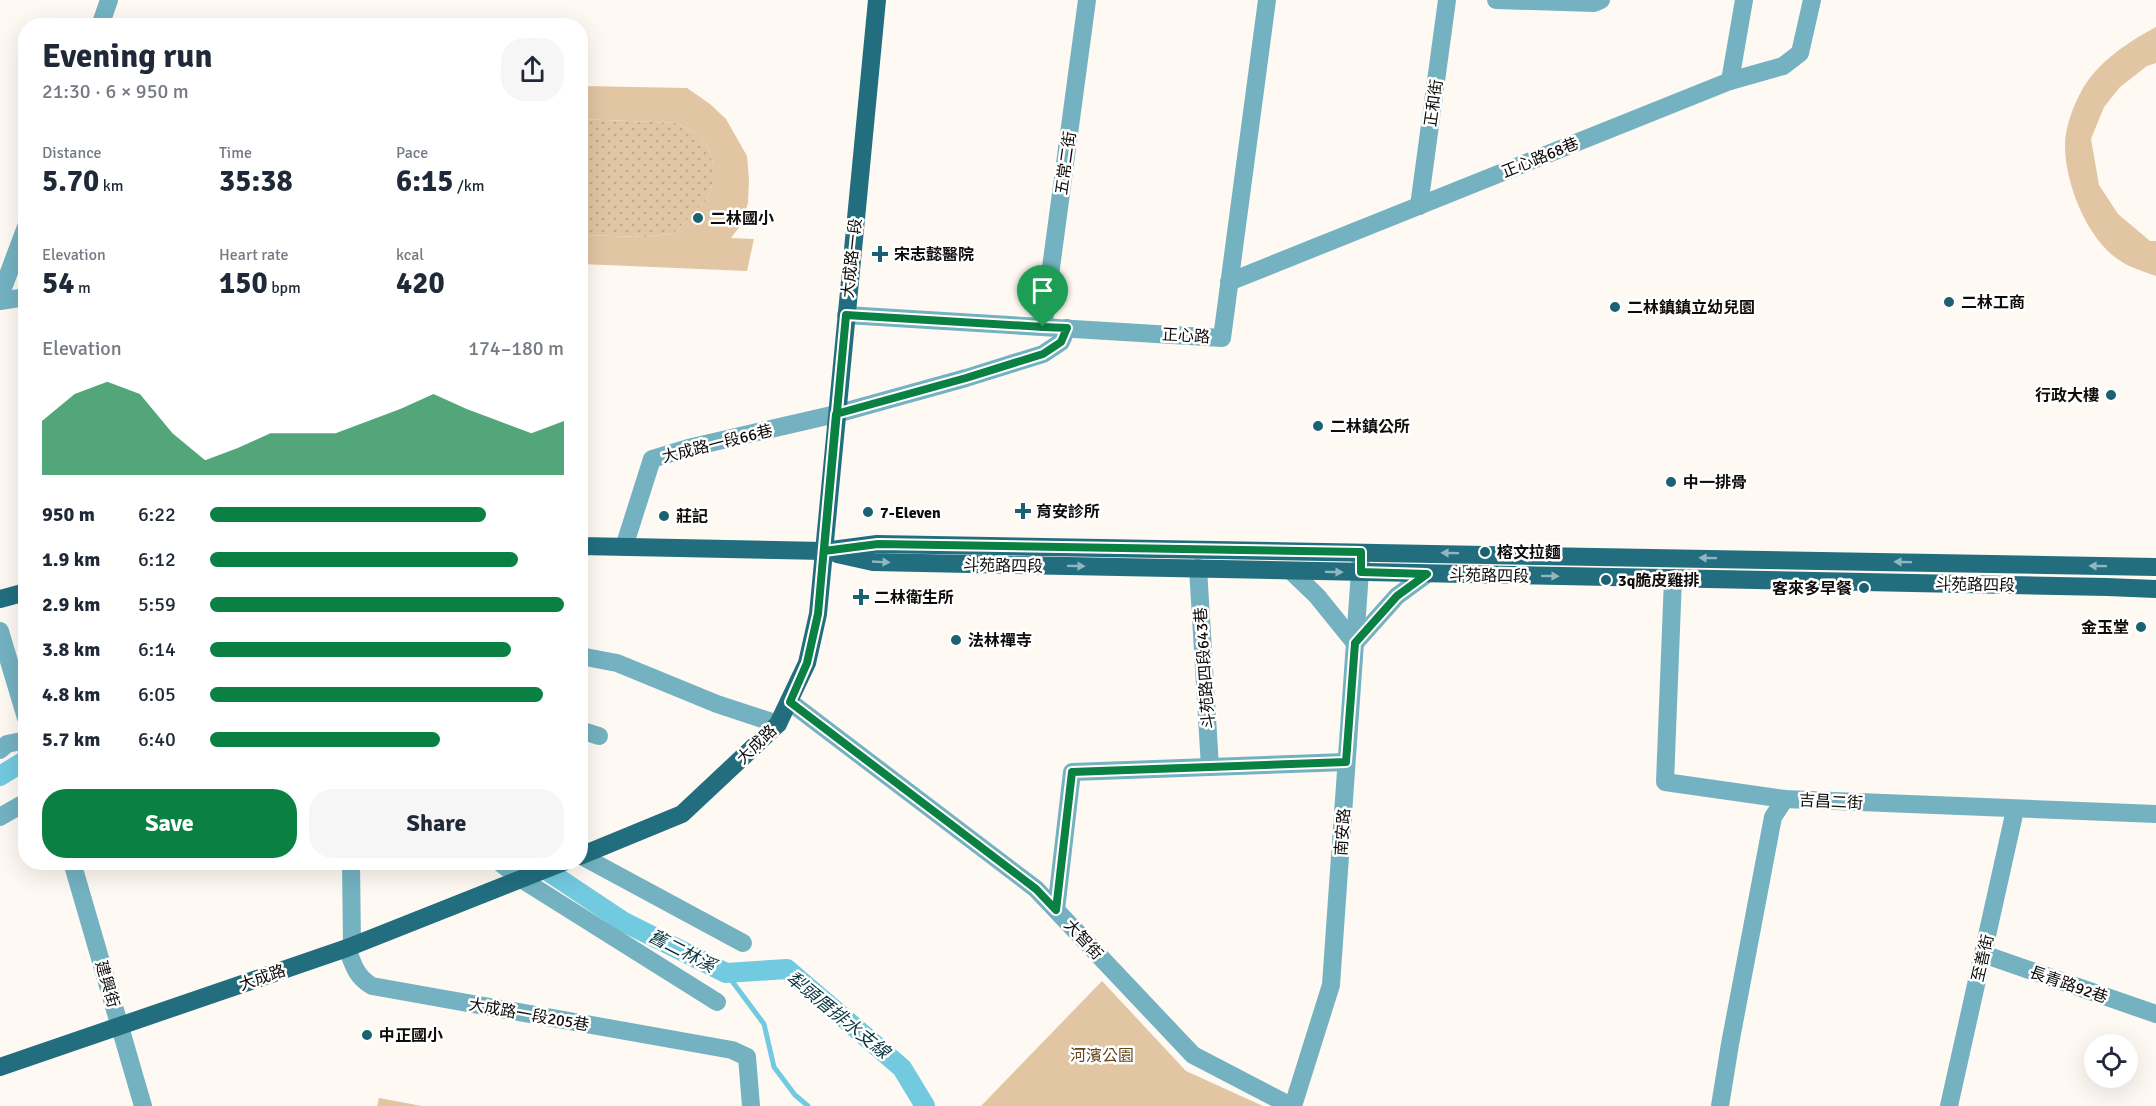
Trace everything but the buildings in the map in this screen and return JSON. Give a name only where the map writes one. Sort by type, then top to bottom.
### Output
[{"type":"main road","name":"大成路一段","points":[[824,551],[877,0]]},
{"type":"main road","name":"斗苑路四段","points":[[588,546],[824,551],[878,544],[2156,567]]},
{"type":"main road","name":"斗苑路四段","points":[[824,551],[873,562],[2095,586],[2156,590]]},
{"type":"main road","name":"大成路","points":[[588,852],[682,814],[778,724],[807,663],[818,614],[824,551]]},
{"type":"main road","points":[[0,599],[18,594]]},
{"type":"main road","name":"大成路","points":[[0,1067],[349,947],[544,870]]},
{"type":"street","points":[[103,18],[109,0]]},
{"type":"street","name":"五常二街","points":[[1043,327],[1088,0]]},
{"type":"street","name":"正心路","points":[[846,315],[1222,338],[1268,0]]},
{"type":"street","name":"正和街","points":[[1419,206],[1447,0]]},
{"type":"street","points":[[1496,0],[1594,3],[1601,0]]},
{"type":"street","points":[[1730,81],[1744,0]]},
{"type":"street","name":"正心路68巷","points":[[1229,282],[1730,81],[1783,66],[1800,53],[1812,0]]},
{"type":"street","points":[[0,296],[18,248]]},
{"type":"street","points":[[0,301],[18,298]]},
{"type":"street","points":[[836,414],[1043,354],[1061,342],[1067,328]]},
{"type":"street","name":"大成路一段66巷","points":[[632,547],[652,459],[688,448],[836,414]]},
{"type":"street","name":"南安路","points":[[1292,1106],[1331,985],[1361,552]]},
{"type":"street","name":"斗苑路四段643巷","points":[[1198,568],[1210,767]]},
{"type":"street","points":[[1291,571],[1317,596],[1355,643],[1397,596],[1427,574]]},
{"type":"street","points":[[1673,578],[1665,782],[1785,799]]},
{"type":"street","points":[[0,631],[18,691]]},
{"type":"street","points":[[588,658],[617,663],[717,704],[778,724]]},
{"type":"street","name":"大智街","points":[[790,702],[1036,889],[1193,1055],[1292,1106]]},
{"type":"street","points":[[588,733],[598,736]]},
{"type":"street","points":[[0,750],[7,744],[18,742]]},
{"type":"street","points":[[1056,910],[1072,772],[1346,762]]},
{"type":"street","name":"吉昌二街","points":[[1720,1106],[1773,817],[1785,799],[2156,814]]},
{"type":"street","points":[[0,817],[18,807]]},
{"type":"street","name":"至善街","points":[[1949,1106],[2015,810]]},
{"type":"street","points":[[588,859],[743,943]]},
{"type":"street","name":"建興街","points":[[74,870],[143,1106]]},
{"type":"street","points":[[349,947],[351,870]]},
{"type":"street","points":[[509,870],[717,1002]]},
{"type":"street","name":"大成路一段205巷","points":[[349,947],[361,980],[372,986],[732,1050],[747,1057],[751,1106]]},
{"type":"street","name":"長青路92巷","points":[[1983,954],[2156,1014]]},
{"type":"green space","points":[[2156,27],[2156,63],[2147,66],[2120,87],[2104,107],[2091,139],[2099,185],[2118,214],[2150,241],[2156,241],[2156,276],[2122,262],[2110,253],[2089,227],[2074,194],[2065,146],[2074,106],[2085,85],[2117,51]]},
{"type":"green space","points":[[588,86],[687,88],[726,119],[747,156],[748,203],[741,225],[731,238],[754,239],[747,271],[588,264],[588,235],[647,237],[674,233],[708,198],[713,182],[713,164],[709,149],[701,137],[677,123],[588,119]]},
{"type":"green space","points":[[588,119],[677,123],[701,137],[709,149],[713,164],[713,182],[708,198],[674,233],[647,237],[588,235]]},
{"type":"green space","name":"河濱公園","points":[[1102,981],[1186,1071],[1263,1106],[981,1106]]},
{"type":"green space","points":[[379,1098],[422,1106],[377,1106]]},
{"type":"waterway","name":"舊二林溪","points":[[0,776],[18,765]]},
{"type":"waterway","name":"犁頭厝排水支線","points":[[546,870],[624,922],[726,973],[787,969],[902,1068],[925,1106]]},
{"type":"waterway","name":"舊二林溪","points":[[726,973],[764,1024],[774,1067],[795,1095],[808,1106]]},
{"type":"place","name":"二林國小","points":[[698,218]]},
{"type":"place","name":"宋志懿醫院","points":[[880,254]]},
{"type":"place","name":"二林工商","points":[[1949,302]]},
{"type":"place","name":"二林鎮鎮立幼兒園","points":[[1615,307]]},
{"type":"place","name":"行政大樓","points":[[2111,395]]},
{"type":"place","name":"二林鎮公所","points":[[1318,426]]},
{"type":"place","name":"中一排骨","points":[[1671,482]]},
{"type":"place","name":"育安診所","points":[[1023,511]]},
{"type":"place","name":"7-Eleven","points":[[868,512]]},
{"type":"place","name":"莊記","points":[[664,516]]},
{"type":"place","name":"榕文拉麵","points":[[1485,552]]},
{"type":"place","name":"3q脆皮雞排","points":[[1606,580]]},
{"type":"place","name":"客來多早餐","points":[[1864,588]]},
{"type":"place","name":"二林衛生所","points":[[861,597]]},
{"type":"place","name":"金玉堂","points":[[2141,627]]},
{"type":"place","name":"法林禪寺","points":[[956,640]]},
{"type":"place","name":"中正國小","points":[[367,1035]]},
{"type":"route","points":[[1043,327],[846,315],[836,414],[824,551],[878,544],[1361,552],[1361,572],[1427,574],[1397,596],[1355,643],[1346,762],[1072,772],[1056,910],[1036,889],[790,702],[807,663],[818,614],[836,414],[1043,354],[1061,342],[1067,328],[1043,327]]}]
